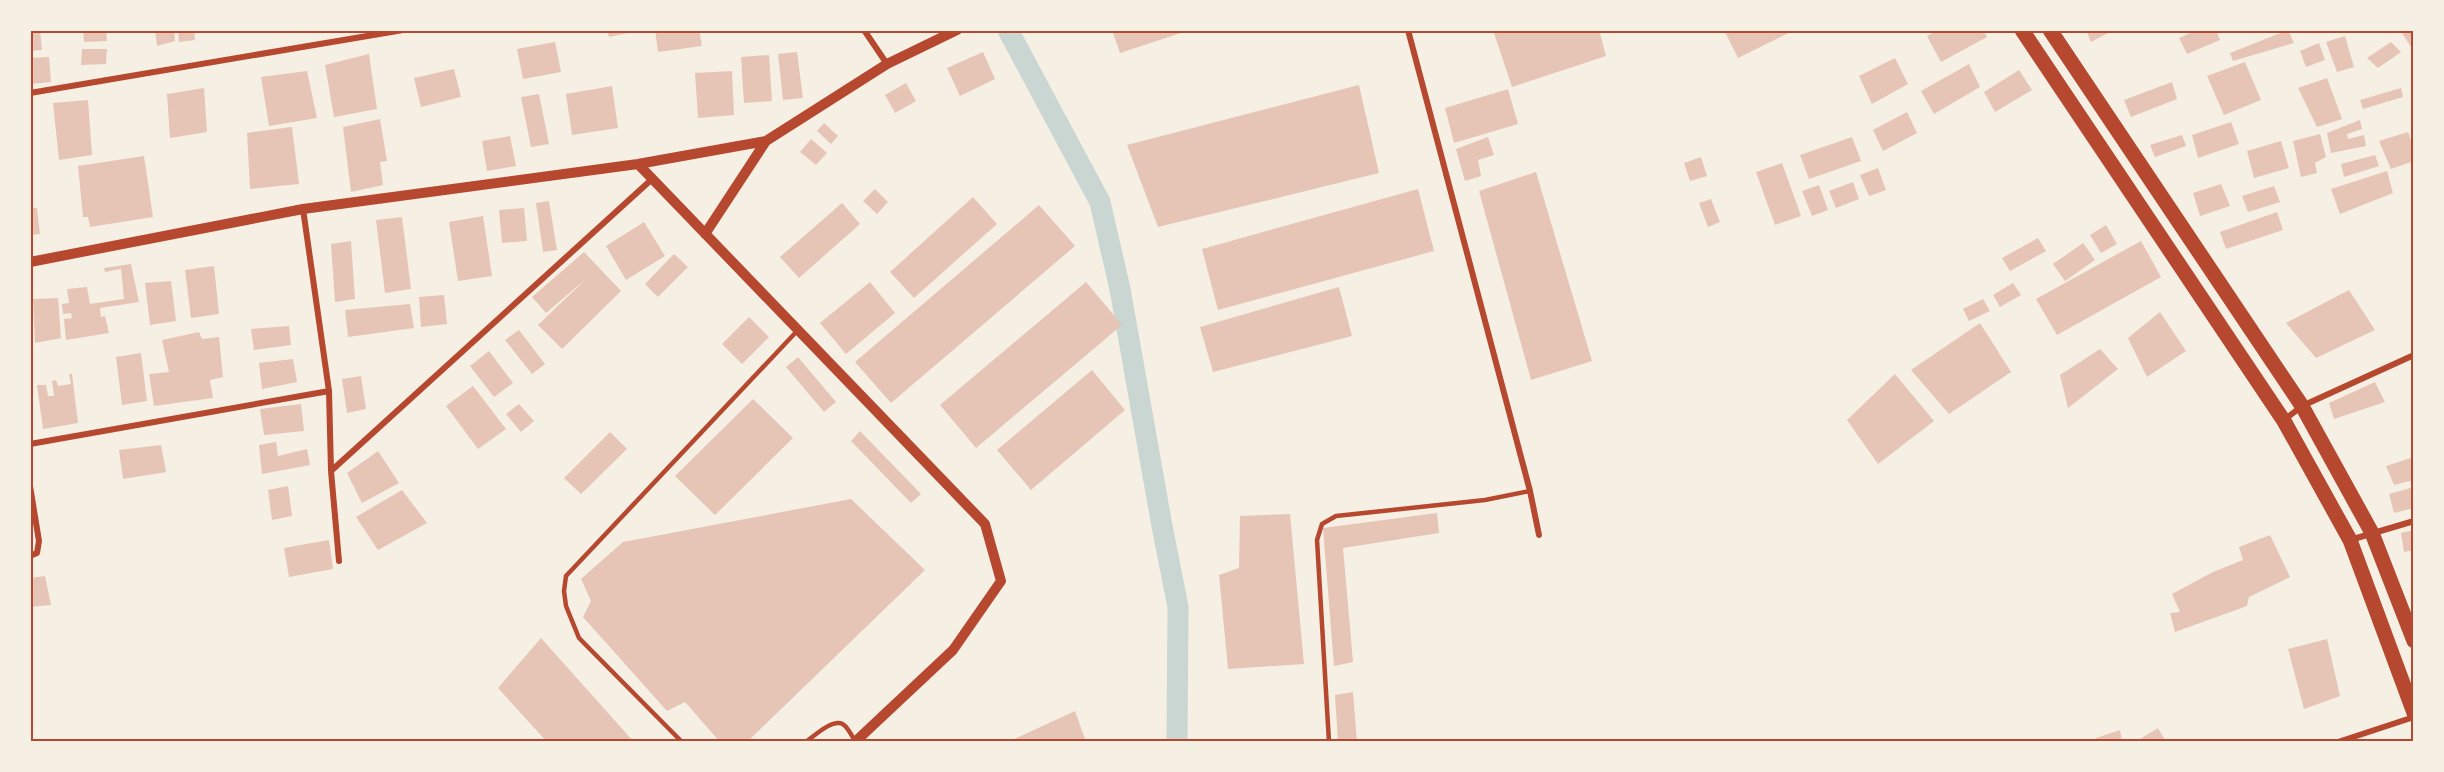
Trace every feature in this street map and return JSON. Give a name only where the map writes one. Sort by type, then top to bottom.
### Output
[{"type":"highway","points":[[2022,30],[2283,421],[2350,540],[2414,715]]},
{"type":"highway","points":[[2050,30],[2302,406],[2372,533],[2414,641]]},
{"type":"street","points":[[30,93],[403,30]]},
{"type":"street","points":[[864,30],[887,64]]},
{"type":"street","points":[[30,262],[303,209],[638,164],[766,141],[887,64],[957,30]]},
{"type":"street","points":[[1408,30],[1530,491],[1539,535]]},
{"type":"street","points":[[705,234],[766,141]]},
{"type":"street","points":[[638,164],[985,524],[1001,581],[953,650],[856,742]]},
{"type":"street","points":[[331,471],[651,180]]},
{"type":"street","points":[[303,209],[329,391],[331,471],[339,561]]},
{"type":"street","points":[[2283,421],[2302,406],[2414,355]]},
{"type":"street","points":[[30,444],[329,391]]},
{"type":"street","points":[[30,486],[39,541],[37,552],[30,556]]},
{"type":"street","points":[[2350,540],[2414,521]]},
{"type":"street","points":[[2338,742],[2414,715]]},
{"type":"lane","points":[[682,742],[579,638],[566,606],[564,591],[566,576],[798,330]]},
{"type":"lane","points":[[1329,742],[1317,540],[1322,524],[1336,516],[1485,500],[1530,491]]},
{"type":"lane","points":[[806,742],[832,724],[839,723],[844,725],[856,742]]},
{"type":"building","points":[[30,30],[40,30],[42,50],[30,51]]},
{"type":"building","points":[[83,30],[106,30],[107,41],[84,42]]},
{"type":"building","points":[[155,30],[174,30],[175,41],[157,46]]},
{"type":"building","points":[[178,30],[194,30],[195,40],[179,42]]},
{"type":"building","points":[[607,30],[637,30],[637,31],[609,37]]},
{"type":"building","points":[[655,30],[699,30],[702,46],[658,52]]},
{"type":"building","points":[[1112,30],[1190,30],[1120,53]]},
{"type":"building","points":[[1493,30],[1599,30],[1606,56],[1512,87]]},
{"type":"building","points":[[1724,30],[1795,30],[1738,58]]},
{"type":"building","points":[[1938,30],[1983,30],[1987,37],[1941,62],[1927,36]]},
{"type":"building","points":[[2086,30],[2114,30],[2091,42]]},
{"type":"building","points":[[2197,30],[2216,30],[2220,40],[2187,54],[2179,38]]},
{"type":"building","points":[[2288,30],[2294,43],[2233,61],[2230,53]]},
{"type":"building","points":[[2400,30],[2414,30],[2414,45],[2411,47]]},
{"type":"building","points":[[2345,36],[2354,67],[2337,72],[2326,42]]},
{"type":"building","points":[[555,42],[561,72],[523,79],[517,49]]},
{"type":"building","points":[[2391,42],[2401,52],[2378,68],[2367,58]]},
{"type":"building","points":[[2319,43],[2325,60],[2306,67],[2300,51]]},
{"type":"building","points":[[82,49],[107,49],[106,64],[81,65]]},
{"type":"building","points":[[797,52],[803,98],[783,100],[778,54]]},
{"type":"building","points":[[983,52],[995,79],[960,96],[947,68]]},
{"type":"building","points":[[369,54],[377,109],[334,117],[325,65]]},
{"type":"building","points":[[769,55],[772,101],[744,103],[741,57]]},
{"type":"building","points":[[49,57],[51,82],[30,84],[30,58]]},
{"type":"building","points":[[1895,58],[1908,84],[1872,104],[1859,76]]},
{"type":"building","points":[[2245,62],[2261,100],[2224,115],[2207,76]]},
{"type":"building","points":[[1969,64],[1980,87],[1934,114],[1921,91]]},
{"type":"building","points":[[454,69],[461,97],[421,107],[414,78]]},
{"type":"building","points":[[2019,70],[2032,90],[1995,112],[1984,92]]},
{"type":"building","points":[[307,71],[317,118],[269,126],[261,77]]},
{"type":"building","points":[[732,71],[734,115],[698,118],[695,73]]},
{"type":"building","points":[[2327,78],[2342,119],[2317,127],[2298,88]]},
{"type":"building","points":[[2172,82],[2177,99],[2131,117],[2124,100]]},
{"type":"building","points":[[906,83],[916,101],[895,113],[885,95]]},
{"type":"building","points":[[1359,85],[1379,173],[1158,227],[1127,145]]},
{"type":"building","points":[[612,86],[618,128],[572,135],[566,94]]},
{"type":"building","points":[[204,88],[207,132],[170,138],[167,94]]},
{"type":"building","points":[[2401,88],[2403,97],[2363,109],[2360,100]]},
{"type":"building","points":[[1508,89],[1518,124],[1454,143],[1445,108]]},
{"type":"building","points":[[539,94],[549,144],[531,147],[521,97]]},
{"type":"building","points":[[88,100],[92,155],[59,160],[53,103]]},
{"type":"building","points":[[1907,112],[1917,133],[1883,151],[1873,130]]},
{"type":"building","points":[[380,119],[387,161],[380,162],[383,185],[351,192],[343,127]]},
{"type":"building","points":[[2360,120],[2362,129],[2347,134],[2348,139],[2364,135],[2366,146],[2331,153],[2327,133]]},
{"type":"building","points":[[2231,122],[2239,144],[2198,158],[2192,135]]},
{"type":"building","points":[[824,123],[838,136],[831,144],[817,131]]},
{"type":"building","points":[[292,127],[299,184],[250,189],[247,133]]},
{"type":"building","points":[[2408,132],[2414,149],[2414,161],[2391,169],[2379,141]]},
{"type":"building","points":[[2320,134],[2326,157],[2315,163],[2317,173],[2301,177],[2293,141]]},
{"type":"building","points":[[2182,135],[2186,146],[2155,157],[2150,145]]},
{"type":"building","points":[[510,136],[516,166],[487,171],[482,141]]},
{"type":"building","points":[[1488,137],[1494,155],[1478,160],[1481,176],[1465,181],[1456,149]]},
{"type":"building","points":[[1852,137],[1861,161],[1809,179],[1800,155]]},
{"type":"building","points":[[811,139],[827,153],[816,165],[800,152]]},
{"type":"building","points":[[2281,141],[2289,168],[2254,178],[2247,151]]},
{"type":"building","points":[[2375,155],[2379,166],[2344,177],[2341,164]]},
{"type":"building","points":[[144,156],[153,217],[90,227],[88,217],[83,217],[78,166]]},
{"type":"building","points":[[1701,157],[1707,176],[1690,181],[1684,163]]},
{"type":"building","points":[[1782,163],[1801,216],[1775,225],[1756,172]]},
{"type":"building","points":[[1878,168],[1886,190],[1869,196],[1860,175]]},
{"type":"building","points":[[2387,171],[2393,193],[2340,214],[2331,189]]},
{"type":"building","points":[[1536,172],[1592,361],[1531,380],[1479,191]]},
{"type":"building","points":[[1853,182],[1859,199],[1836,208],[1829,191]]},
{"type":"building","points":[[2221,184],[2230,206],[2200,216],[2193,193]]},
{"type":"building","points":[[1819,185],[1828,210],[1812,216],[1802,191]]},
{"type":"building","points":[[2274,186],[2280,202],[2248,212],[2242,196]]},
{"type":"building","points":[[875,189],[888,202],[877,214],[863,201]]},
{"type":"building","points":[[1418,189],[1434,251],[1218,310],[1202,249]]},
{"type":"building","points":[[973,197],[997,224],[914,298],[890,272]]},
{"type":"building","points":[[1711,199],[1720,222],[1708,227],[1699,203]]},
{"type":"building","points":[[549,201],[557,250],[543,252],[536,203]]},
{"type":"building","points":[[842,203],[860,224],[799,278],[780,257]]},
{"type":"building","points":[[1039,205],[1075,246],[891,403],[855,362]]},
{"type":"building","points":[[30,208],[37,208],[40,234],[30,235]]},
{"type":"building","points":[[524,208],[527,241],[502,243],[499,210]]},
{"type":"building","points":[[2277,212],[2283,230],[2226,249],[2220,232]]},
{"type":"building","points":[[483,216],[492,276],[458,281],[449,222]]},
{"type":"building","points":[[402,217],[411,289],[385,293],[376,220]]},
{"type":"building","points":[[644,222],[665,256],[626,280],[606,246]]},
{"type":"building","points":[[2106,225],[2117,244],[2101,253],[2090,235]]},
{"type":"building","points":[[2038,238],[2046,251],[2010,271],[2002,258]]},
{"type":"building","points":[[351,241],[355,299],[335,302],[331,244]]},
{"type":"building","points":[[2141,241],[2161,277],[2057,335],[2036,299]]},
{"type":"building","points":[[2083,243],[2095,260],[2065,281],[2053,264]]},
{"type":"building","points":[[584,252],[621,291],[562,349],[538,325],[587,278],[546,313],[532,297]]},
{"type":"building","points":[[674,254],[688,267],[658,297],[645,284]]},
{"type":"building","points":[[131,264],[139,302],[100,308],[101,317],[105,316],[109,333],[66,340],[64,319],[72,318],[71,313],[63,314],[62,304],[69,303],[67,289],[87,287],[90,304],[124,299],[121,269],[105,272],[104,268]]},
{"type":"building","points":[[214,266],[219,314],[191,318],[185,270]]},
{"type":"building","points":[[171,281],[176,321],[150,325],[145,283]]},
{"type":"building","points":[[870,282],[895,313],[846,354],[820,323]]},
{"type":"building","points":[[1086,282],[1122,325],[976,448],[940,405]]},
{"type":"building","points":[[2013,283],[2021,295],[2000,307],[1993,295]]},
{"type":"building","points":[[1339,287],[1352,336],[1213,372],[1200,327]]},
{"type":"building","points":[[2349,290],[2375,330],[2316,358],[2286,323]]},
{"type":"building","points":[[444,295],[447,324],[421,327],[419,297]]},
{"type":"building","points":[[58,298],[61,338],[35,343],[33,299]]},
{"type":"building","points":[[1983,299],[1990,311],[1969,321],[1963,309]]},
{"type":"building","points":[[410,304],[414,328],[348,337],[345,310]]},
{"type":"building","points":[[2160,312],[2186,351],[2147,377],[2128,338]]},
{"type":"building","points":[[749,317],[769,337],[742,364],[722,344]]},
{"type":"building","points":[[1980,323],[2011,372],[1949,414],[1911,370]]},
{"type":"building","points":[[289,326],[291,345],[254,350],[251,329]]},
{"type":"building","points":[[519,330],[545,364],[532,374],[505,340]]},
{"type":"building","points":[[199,332],[202,339],[219,337],[223,377],[210,380],[213,398],[154,406],[149,374],[169,372],[162,340]]},
{"type":"building","points":[[2100,349],[2118,369],[2068,408],[2060,375]]},
{"type":"building","points":[[489,351],[513,383],[494,397],[470,366]]},
{"type":"building","points":[[141,353],[147,401],[122,405],[116,357]]},
{"type":"building","points":[[798,357],[836,402],[824,412],[786,367]]},
{"type":"building","points":[[293,359],[297,382],[262,389],[259,363]]},
{"type":"building","points":[[1092,370],[1125,410],[1031,490],[997,450]]},
{"type":"building","points":[[69,374],[72,374],[78,423],[43,429],[37,385],[46,385],[48,396],[54,396],[52,381],[56,380],[58,386],[71,384]]},
{"type":"building","points":[[1895,374],[1934,421],[1878,464],[1847,420]]},
{"type":"building","points":[[361,376],[366,409],[347,413],[342,379]]},
{"type":"building","points":[[2375,382],[2385,402],[2334,419],[2329,403]]},
{"type":"building","points":[[473,386],[506,429],[478,449],[446,406]]},
{"type":"building","points":[[753,399],[793,438],[715,515],[675,476]]},
{"type":"building","points":[[301,404],[304,431],[264,435],[260,409]]},
{"type":"building","points":[[519,404],[534,421],[521,432],[506,414]]},
{"type":"building","points":[[860,431],[921,494],[911,503],[851,441]]},
{"type":"building","points":[[610,432],[627,449],[581,494],[564,478]]},
{"type":"building","points":[[276,442],[278,456],[307,449],[310,465],[262,474],[259,445]]},
{"type":"building","points":[[161,445],[166,472],[123,479],[119,450]]},
{"type":"building","points":[[378,451],[399,483],[362,503],[347,473]]},
{"type":"building","points":[[2414,457],[2414,480],[2394,485],[2386,466]]},
{"type":"building","points":[[288,486],[292,516],[272,520],[268,490]]},
{"type":"building","points":[[2414,487],[2414,508],[2394,513],[2389,494]]},
{"type":"building","points":[[402,490],[427,523],[378,550],[356,517]]},
{"type":"building","points":[[851,499],[925,570],[747,742],[720,742],[685,702],[667,711],[583,617],[591,601],[581,579],[623,542]]},
{"type":"building","points":[[1437,513],[1439,533],[1343,548],[1353,662],[1334,666],[1323,528]]},
{"type":"building","points":[[1290,514],[1304,664],[1228,669],[1219,575],[1239,568],[1240,516]]},
{"type":"building","points":[[2414,530],[2414,550],[2404,552],[2401,533]]},
{"type":"building","points":[[2270,535],[2290,577],[2249,597],[2247,606],[2175,632],[2170,613],[2180,612],[2172,594],[2213,572],[2243,560],[2239,547]]},
{"type":"building","points":[[329,540],[333,569],[289,577],[284,548]]},
{"type":"building","points":[[45,576],[51,605],[30,607],[30,578]]},
{"type":"building","points":[[541,638],[634,742],[547,742],[498,688]]},
{"type":"building","points":[[2327,639],[2340,696],[2304,709],[2288,649]]},
{"type":"building","points":[[1353,692],[1357,742],[1338,742],[1335,695]]},
{"type":"building","points":[[1075,711],[1086,742],[1008,742]]},
{"type":"building","points":[[2158,728],[2166,742],[2135,742]]},
{"type":"building","points":[[2120,730],[2122,742],[2097,742],[2096,738]]},
{"type":"waterway","points":[[1008,30],[1100,202],[1120,289],[1178,607],[1177,742]]}]
